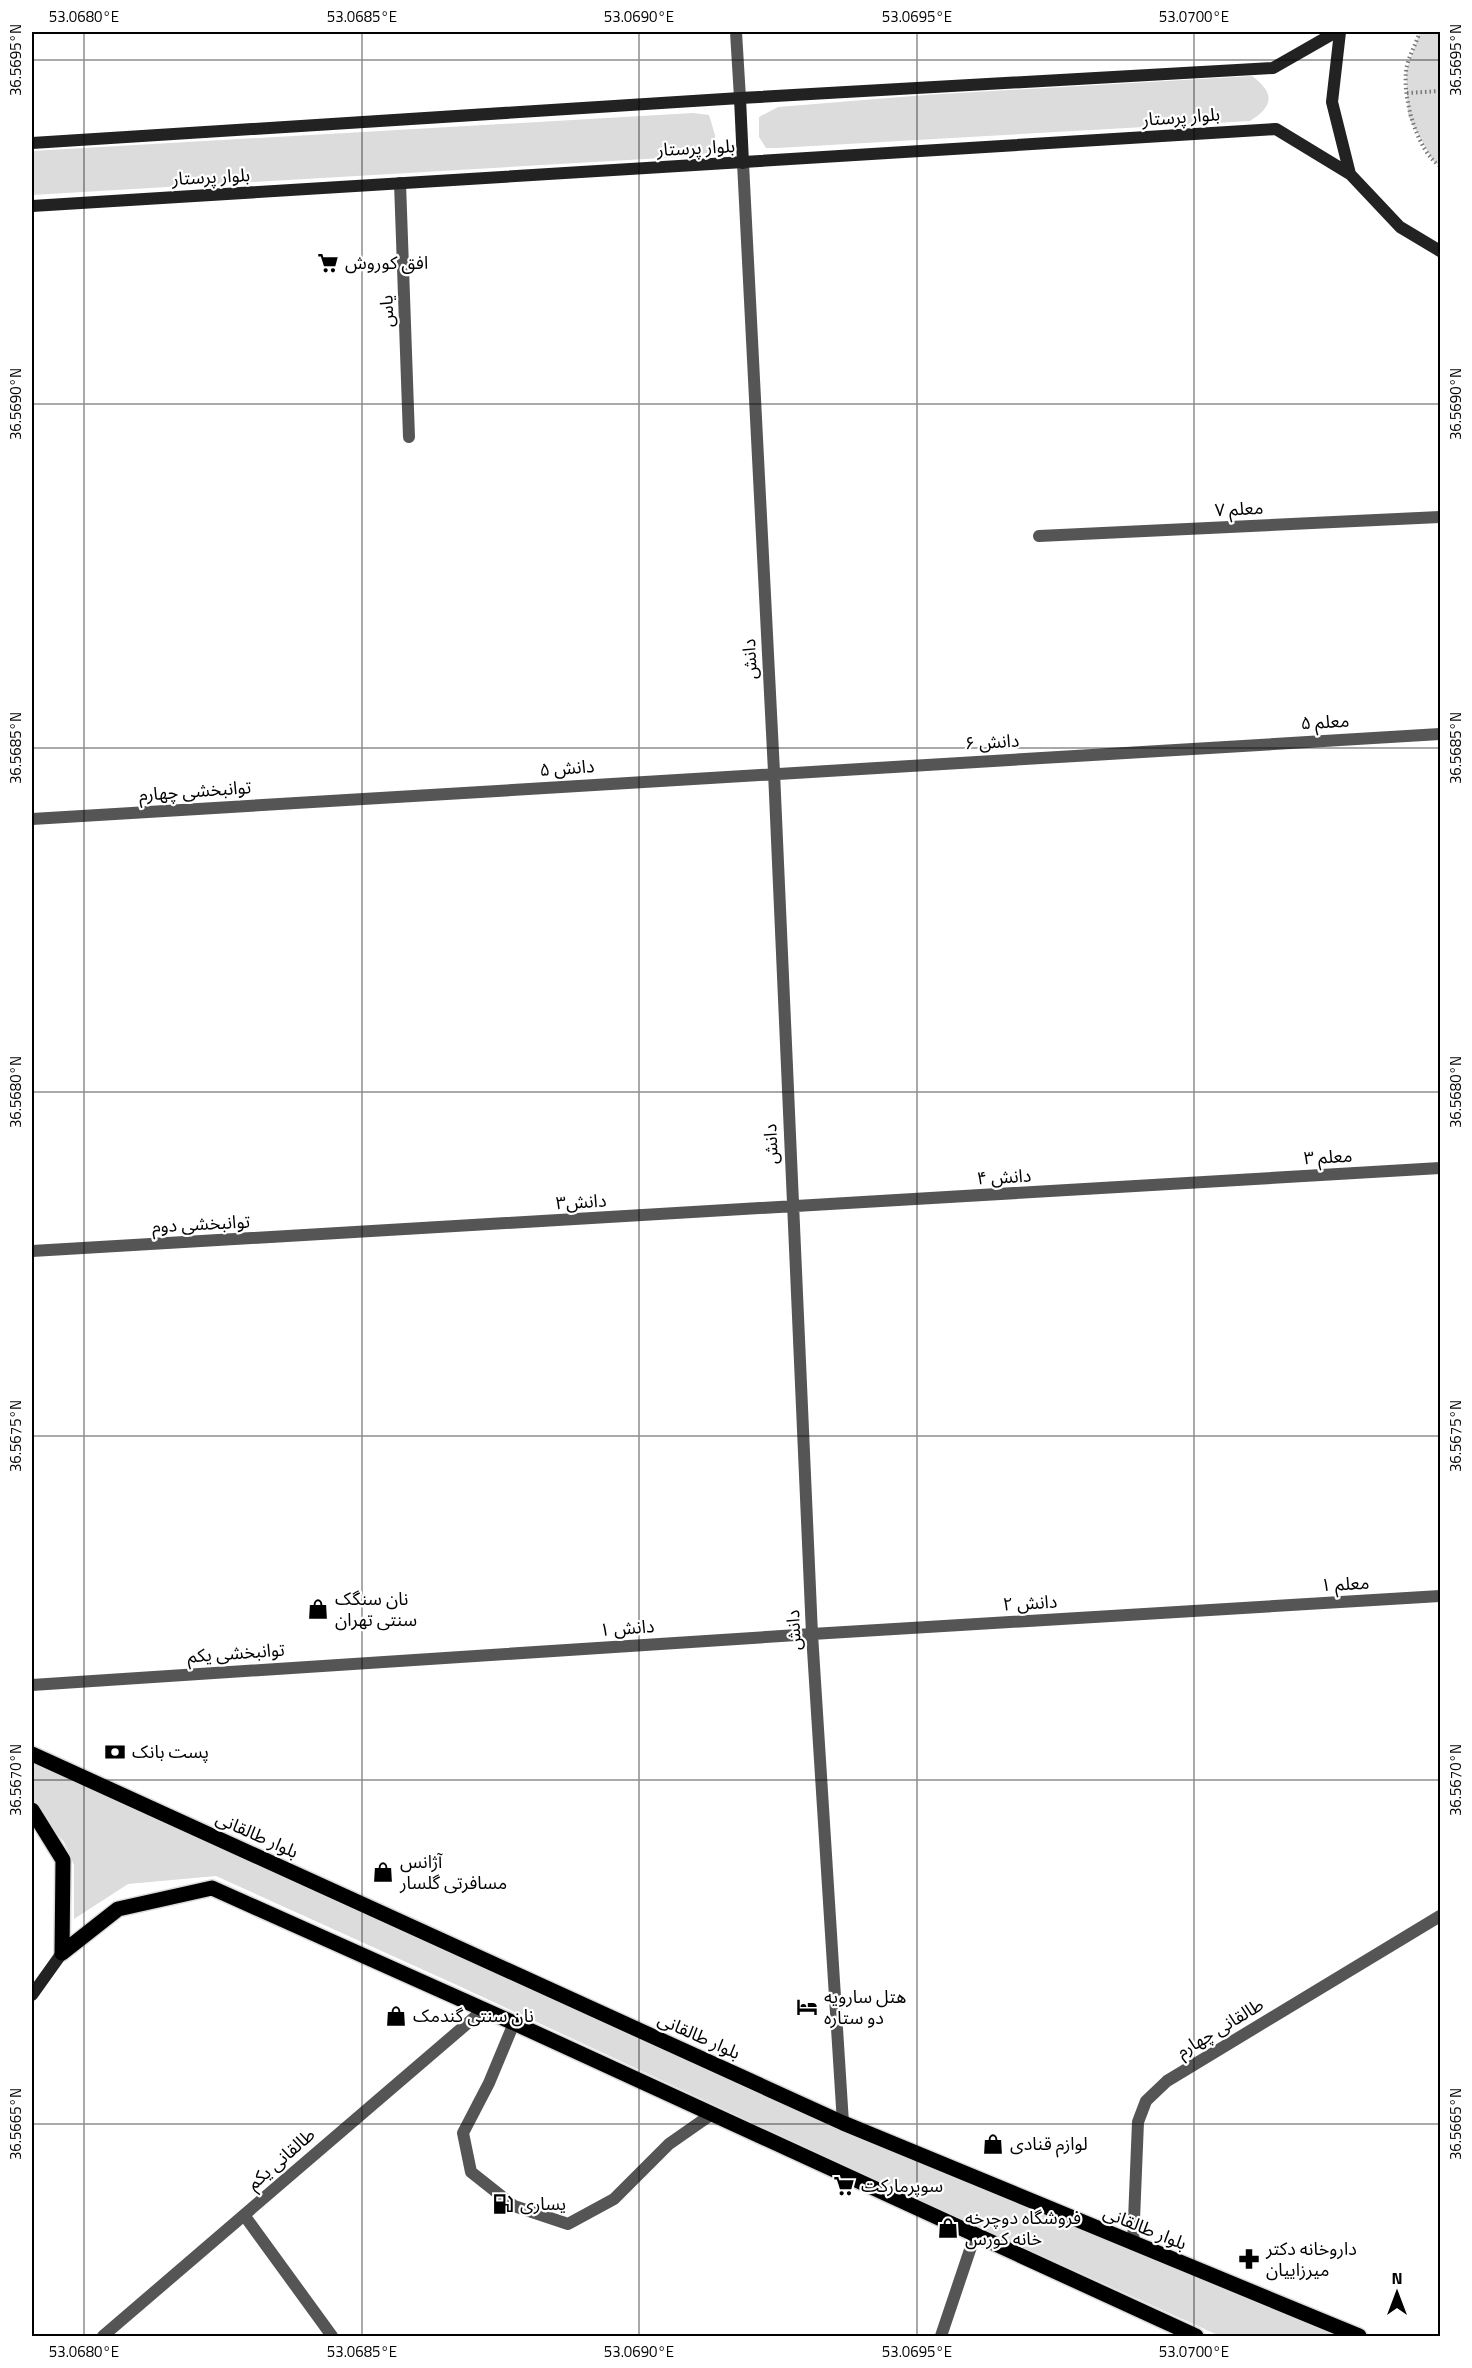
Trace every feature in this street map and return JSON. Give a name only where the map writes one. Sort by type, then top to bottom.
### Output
[{"type":"main road","points":[[32,143],[740,98],[1273,68],[1338,32]]},
{"type":"main road","points":[[1338,32],[1332,102],[1350,174],[1400,227],[1440,251]]},
{"type":"main road","points":[[740,98],[743,163]]},
{"type":"main road","name":"بلوار پرستار","points":[[32,206],[1276,129],[1350,174]]},
{"type":"main road","name":"بلوار طالقانی","points":[[32,1754],[843,2123],[1359,2337]]},
{"type":"main road","points":[[32,1810],[63,1860],[62,1953]]},
{"type":"main road","points":[[32,1995],[62,1953],[118,1909],[212,1888],[514,2023],[1196,2337]]},
{"type":"street","points":[[736,32],[740,98]]},
{"type":"street","name":"دانش","points":[[743,163],[774,772],[812,1634],[843,2123]]},
{"type":"street","name":"یاس","points":[[400,183],[409,437]]},
{"type":"street","name":"معلم ٧","points":[[1039,536],[1440,517]]},
{"type":"street","name":"معلم ۵","points":[[1212,747],[1440,734]]},
{"type":"street","name":"دانش ۶","points":[[774,772],[1212,747]]},
{"type":"street","name":"دانش ۵","points":[[362,799],[774,772]]},
{"type":"street","name":"توانبخشی چهارم","points":[[32,819],[362,799]]},
{"type":"street","name":"معلم ۳","points":[[1217,1182],[1440,1168]]},
{"type":"street","name":"دانش ۴","points":[[792,1207],[1217,1182]]},
{"type":"street","name":"دانش٣","points":[[372,1232],[792,1207]]},
{"type":"street","name":"توانبخشی دوم","points":[[32,1251],[372,1232]]},
{"type":"street","name":"معلم ١","points":[[1251,1608],[1440,1596]]},
{"type":"street","name":"دانش ٢","points":[[812,1634],[1251,1608]]},
{"type":"street","name":"دانش ١","points":[[444,1658],[812,1634]]},
{"type":"street","name":"توانبخشی یکم","points":[[32,1685],[444,1658]]},
{"type":"street","name":"طالقانی چهارم","points":[[1133,2244],[1138,2122],[1146,2101],[1167,2081],[1440,1916]]},
{"type":"street","name":"طالقانی یکم","points":[[103,2337],[483,2010]]},
{"type":"street","points":[[514,2023],[489,2083],[463,2133],[471,2172],[514,2206],[568,2224],[614,2199],[669,2144],[712,2114]]},
{"type":"street","points":[[244,2215],[332,2337]]},
{"type":"street","points":[[942,2337],[975,2235]]},
{"type":"path","points":[[1420,32],[1406,70],[1411,120],[1433,161],[1440,166]]},
{"type":"path","points":[[1407,93],[1440,91]]},
{"type":"shaded area","points":[[1420,32],[1440,32],[1440,166],[1433,161],[1408,116],[1406,71]]},
{"type":"shaded area","points":[[1252,76],[1265,88],[1269,99],[1264,110],[1250,121],[777,148],[766,148],[759,137],[759,117],[778,107],[925,95]]},
{"type":"shaded area","points":[[693,113],[709,115],[715,135],[715,150],[697,156],[32,195],[32,151]]},
{"type":"shaded area","points":[[32,1760],[1343,2336],[1220,2336],[936,2208],[459,1986],[216,1876],[128,1884],[74,1919],[74,1865],[64,1842],[32,1805]]},
{"type":"place","name":"افق کوروش","points":[[328,263]]},
{"type":"place","name":"نان سنگک سنتی تهران","points":[[318,1609]]},
{"type":"place","name":"پست بانک","points":[[115,1752]]},
{"type":"place","name":"آژانس مسافرتی گلسار","points":[[383,1872]]},
{"type":"place","name":"هتل سارویه دو ستاره","points":[[807,2007]]},
{"type":"place","name":"نان سنتی گندمک","points":[[396,2016]]},
{"type":"place","name":"لوازم قنادی","points":[[993,2144]]},
{"type":"place","name":"سوپرمارکت","points":[[844,2186]]},
{"type":"place","name":"یساری","points":[[503,2204]]},
{"type":"place","name":"فروشگاه دوچرخه خانه کورس","points":[[948,2228]]},
{"type":"place","name":"داروخانه دکتر میرزاییان","points":[[1249,2259]]}]
